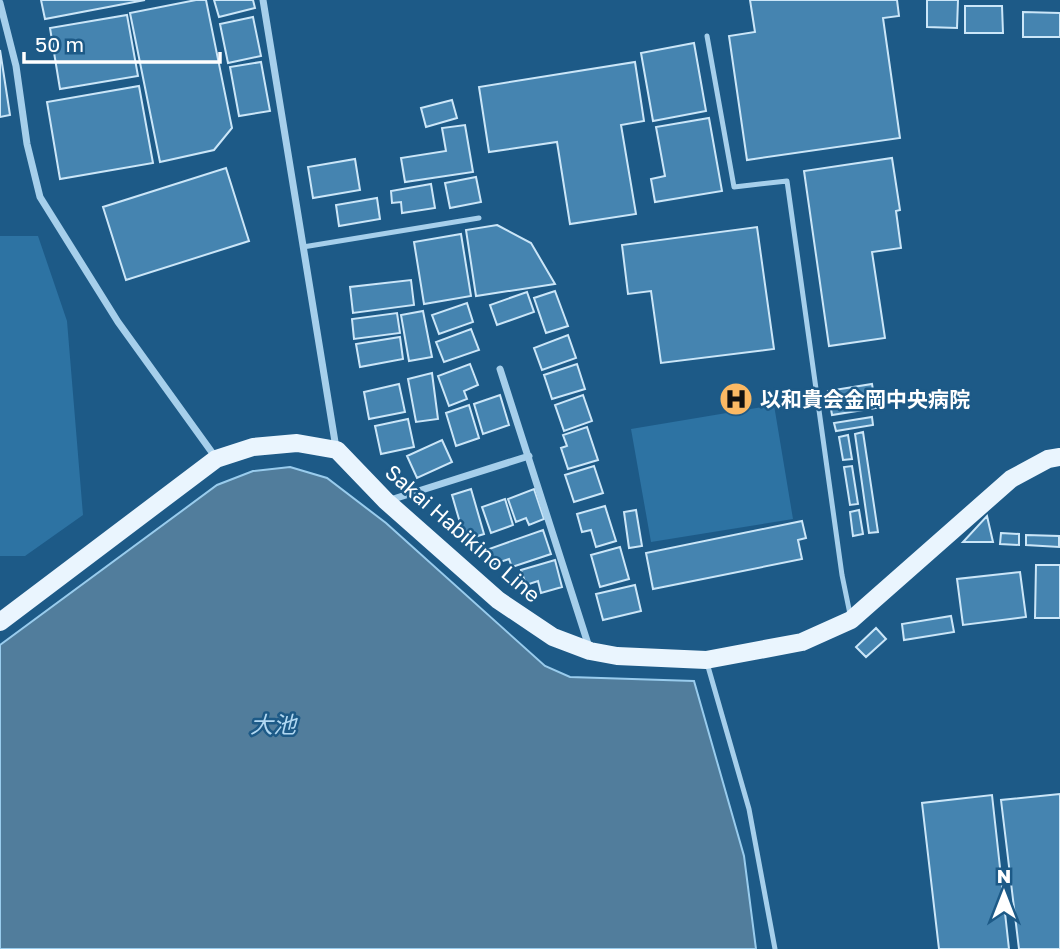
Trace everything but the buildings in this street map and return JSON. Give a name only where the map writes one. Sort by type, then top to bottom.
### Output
[{"type":"main road","points":[[0,622],[216,459],[253,447],[297,443],[337,450]]},
{"type":"main road","name":"Sakai Habikino Line","points":[[337,450],[386,501],[498,600],[553,637],[590,651],[617,656],[706,660],[802,642],[851,620],[1012,479],[1048,459],[1060,457]]},
{"type":"street","points":[[263,0],[337,450]]},
{"type":"street","points":[[0,3],[16,66],[27,144],[40,197],[118,321],[216,459]]},
{"type":"street","points":[[500,369],[590,651]]},
{"type":"street","points":[[386,501],[529,456]]},
{"type":"lane","points":[[707,36],[734,187],[787,181],[842,575],[851,620]]},
{"type":"lane","points":[[303,247],[479,218]]},
{"type":"lane","points":[[706,660],[749,810],[775,949]]},
{"type":"shaded area","points":[[0,236],[38,236],[67,321],[83,515],[25,556],[0,556]]},
{"type":"shaded area","points":[[774,405],[793,519],[651,542],[631,429]]},
{"type":"water","name":"大池","points":[[290,467],[327,478],[386,523],[545,666],[570,677],[694,681],[744,856],[756,949],[0,949],[0,645],[217,485],[253,471]]},
{"type":"place","name":"以和貴会金岡中央病院","points":[[736,399]]}]
